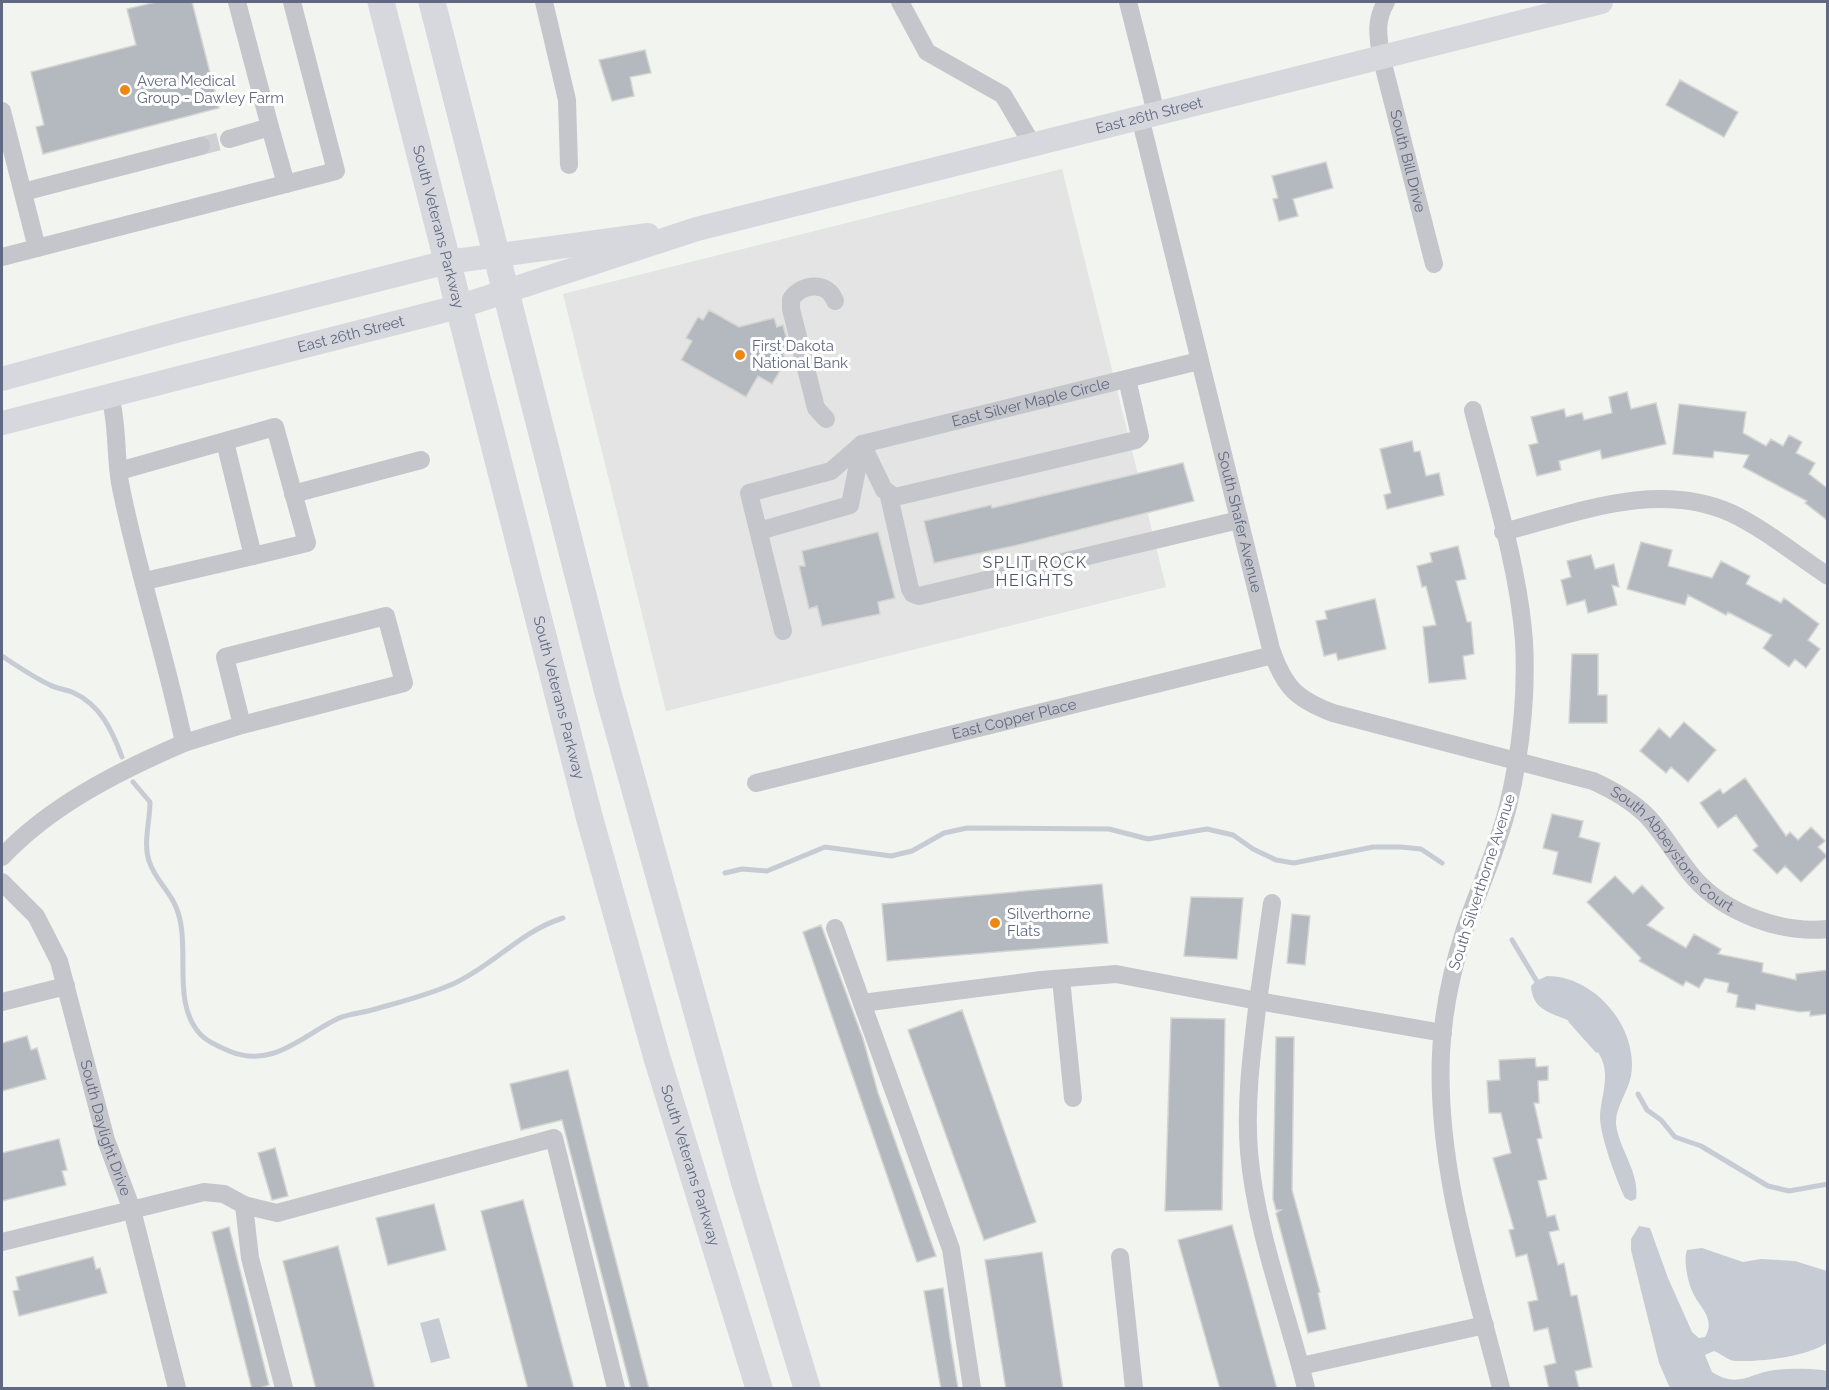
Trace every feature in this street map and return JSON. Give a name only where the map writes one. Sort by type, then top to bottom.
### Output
[{"type":"highway","name":"South Veterans Parkway","points":[[381,2],[589,816],[657,1058],[759,1389]]},
{"type":"highway","points":[[432,2],[653,860],[807,1389]]},
{"type":"main road","name":"East 26th Street","points":[[2,423],[458,308],[697,229],[1601,2]]},
{"type":"main road","name":"East 26th Street","points":[[2,379],[180,330],[447,262],[697,229]]},
{"type":"street","points":[[237,2],[286,184]]},
{"type":"street","points":[[2,258],[336,171],[292,2]]},
{"type":"street","points":[[543,2],[567,100],[569,165]]},
{"type":"street","points":[[900,2],[927,52],[1003,95],[1032,144]]},
{"type":"street","name":"South Shafer Avenue","points":[[1128,2],[1148,115],[1199,361],[1273,655],[1282,678],[1290,690],[1314,706],[1333,713],[1518,761]]},
{"type":"street","name":"South Bill Drive","points":[[1386,2],[1380,13],[1377,30],[1381,56],[1434,264]]},
{"type":"street","points":[[2,111],[37,248]]},
{"type":"street","points":[[229,139],[270,127]]},
{"type":"street","points":[[23,192],[201,146]]},
{"type":"street","points":[[826,419],[816,408],[791,309],[791,298],[798,290],[815,286],[829,291],[835,301]]},
{"type":"street","name":"East Silver Maple Circle","points":[[862,444],[1199,361]]},
{"type":"street","points":[[888,492],[895,497],[905,496],[1136,440],[1140,436],[1139,426],[1127,379]]},
{"type":"street","points":[[110,396],[115,414],[119,471],[168,667],[184,743]]},
{"type":"street","name":"South Silverthorne Avenue","points":[[1473,410],[1515,579],[1523,639],[1525,698],[1518,761],[1508,808],[1457,958],[1443,1033],[1440,1086],[1444,1145],[1454,1200],[1501,1389]]},
{"type":"street","points":[[119,471],[275,427],[307,543],[145,580]]},
{"type":"street","points":[[225,442],[253,556]]},
{"type":"street","points":[[862,444],[888,492],[910,588],[913,594],[919,596],[1239,520]]},
{"type":"street","points":[[783,631],[749,493],[831,471],[862,444]]},
{"type":"street","points":[[759,531],[850,505],[862,444]]},
{"type":"street","points":[[293,494],[421,460]]},
{"type":"street","points":[[1503,532],[1620,503],[1667,498],[1690,500],[1712,505],[1747,522],[1827,576]]},
{"type":"street","points":[[2,857],[26,831],[76,797],[150,757],[184,743],[242,725],[404,683],[386,616],[225,657],[242,725]]},
{"type":"street","name":"East Copper Place","points":[[756,783],[1273,655]]},
{"type":"street","name":"South Abbeystone Court","points":[[1518,761],[1593,781],[1630,801],[1658,828],[1705,889],[1729,907],[1780,925],[1827,929]]},
{"type":"street","name":"South Daylight Drive","points":[[2,882],[36,916],[59,961],[106,1140],[132,1210],[177,1389]]},
{"type":"street","points":[[1272,903],[1251,1056],[1249,1150],[1255,1197],[1306,1389]]},
{"type":"street","points":[[835,928],[951,1249],[972,1389]]},
{"type":"street","points":[[861,1003],[1061,978],[1116,974],[1443,1033]]},
{"type":"street","points":[[1061,978],[1073,1098]]},
{"type":"street","points":[[2,1002],[66,986]]},
{"type":"street","points":[[2,1242],[204,1192],[224,1194],[244,1205],[277,1213],[554,1138],[616,1389]]},
{"type":"street","points":[[244,1205],[250,1258],[284,1389]]},
{"type":"street","points":[[1120,1257],[1134,1389]]},
{"type":"street","points":[[1300,1366],[1485,1325]]},
{"type":"shaded area","points":[[1062,169],[1166,587],[666,711],[563,294]]},
{"type":"shaded area","points":[[1547,976],[1565,978],[1597,995],[1621,1024],[1628,1041],[1632,1058],[1631,1076],[1616,1124],[1635,1180],[1636,1199],[1631,1201],[1625,1198],[1617,1180],[1601,1127],[1600,1110],[1605,1078],[1603,1062],[1593,1044],[1580,1028],[1543,1009],[1537,1003],[1531,986]]},
{"type":"shaded area","points":[[1639,1226],[1650,1228],[1668,1278],[1692,1332],[1699,1338],[1705,1337],[1709,1325],[1706,1314],[1689,1283],[1686,1265],[1687,1250],[1702,1248],[1743,1262],[1761,1259],[1795,1261],[1827,1271],[1828,1342],[1796,1355],[1757,1361],[1735,1361],[1714,1351],[1705,1355],[1712,1372],[1721,1377],[1737,1380],[1781,1369],[1823,1370],[1827,1371],[1827,1387],[1670,1388],[1659,1363],[1631,1250],[1631,1239]]},
{"type":"shaded area","points":[[439,1318],[450,1358],[431,1363],[420,1323]]},
{"type":"building","name":"Avera Medical Group - Dawley Farm","points":[[156,2],[192,2],[219,108],[43,154],[36,127],[44,125],[31,72],[136,45],[127,9]]},
{"type":"building","points":[[645,50],[651,73],[630,77],[634,96],[612,101],[599,60]]},
{"type":"building","points":[[1680,80],[1738,112],[1724,137],[1666,105]]},
{"type":"building","points":[[1326,162],[1333,188],[1293,199],[1298,216],[1279,221],[1273,199],[1278,198],[1272,176]]},
{"type":"building","points":[[709,310],[739,327],[774,318],[777,327],[783,325],[790,351],[783,353],[786,361],[772,384],[758,376],[746,397],[681,360],[692,341],[686,338],[698,317],[703,320]]},
{"type":"building","points":[[1627,392],[1631,409],[1656,403],[1666,444],[1602,459],[1600,450],[1559,461],[1561,470],[1537,476],[1529,445],[1538,443],[1531,417],[1564,409],[1566,417],[1582,413],[1584,420],[1612,413],[1609,397]]},
{"type":"building","points":[[1679,404],[1746,412],[1743,433],[1766,446],[1771,439],[1783,446],[1789,435],[1802,442],[1796,453],[1815,463],[1809,474],[1827,488],[1827,520],[1805,503],[1807,501],[1743,467],[1749,455],[1714,451],[1713,458],[1673,454]]},
{"type":"building","points":[[1412,441],[1414,452],[1420,451],[1426,476],[1439,473],[1444,495],[1387,509],[1384,495],[1391,493],[1380,449]]},
{"type":"building","points":[[1183,463],[1194,501],[1018,545],[934,563],[924,521],[991,505],[992,508]]},
{"type":"building","points":[[878,532],[895,598],[878,602],[880,614],[822,626],[817,606],[809,609],[799,566],[805,566],[802,551]]},
{"type":"building","points":[[1641,542],[1672,550],[1668,566],[1712,578],[1721,561],[1750,576],[1746,584],[1781,603],[1784,598],[1819,624],[1808,640],[1820,649],[1806,668],[1795,659],[1789,667],[1763,648],[1772,635],[1728,612],[1726,615],[1688,595],[1685,605],[1627,589]]},
{"type":"building","points":[[1458,546],[1466,579],[1456,581],[1467,622],[1471,622],[1474,654],[1463,656],[1466,679],[1429,683],[1423,627],[1436,625],[1426,586],[1422,587],[1417,566],[1432,562],[1430,553]]},
{"type":"building","points":[[1591,555],[1595,569],[1614,564],[1619,587],[1612,585],[1617,605],[1588,613],[1585,600],[1567,605],[1561,580],[1571,577],[1567,561]]},
{"type":"building","points":[[1375,599],[1386,649],[1338,660],[1336,653],[1324,656],[1316,621],[1327,619],[1325,611]]},
{"type":"building","points":[[1572,654],[1598,654],[1598,695],[1607,695],[1607,723],[1569,723]]},
{"type":"building","points":[[1684,722],[1716,750],[1688,782],[1671,767],[1666,773],[1640,751],[1659,728],[1670,738]]},
{"type":"building","points":[[1745,778],[1786,836],[1790,832],[1798,840],[1811,827],[1825,841],[1818,847],[1827,856],[1801,882],[1785,866],[1777,874],[1753,850],[1758,846],[1736,815],[1718,828],[1700,803],[1720,789],[1723,794]]},
{"type":"building","points":[[1552,814],[1583,821],[1579,837],[1600,843],[1591,883],[1553,874],[1558,852],[1543,848]]},
{"type":"building","points":[[1615,876],[1633,894],[1642,885],[1664,908],[1647,925],[1686,948],[1694,934],[1721,949],[1718,954],[1763,963],[1762,972],[1796,980],[1796,974],[1827,970],[1827,1014],[1810,1016],[1810,1011],[1800,1012],[1756,1004],[1755,1010],[1736,1007],[1738,995],[1727,992],[1729,983],[1705,978],[1699,988],[1686,981],[1683,986],[1639,961],[1641,958],[1587,902]]},
{"type":"building","name":"Silverthorne Flats","points":[[1102,884],[1108,943],[887,961],[882,904]]},
{"type":"building","points":[[1191,897],[1243,898],[1237,959],[1184,956]]},
{"type":"building","points":[[1292,914],[1310,916],[1305,965],[1287,963]]},
{"type":"building","points":[[821,925],[863,1039],[878,1093],[936,1256],[917,1262],[803,932]]},
{"type":"building","points":[[962,1010],[1036,1222],[984,1240],[908,1030]]},
{"type":"building","points":[[1171,1018],[1225,1019],[1222,1210],[1165,1211]]},
{"type":"building","points":[[27,1036],[31,1050],[37,1048],[46,1079],[2,1091],[2,1043]]},
{"type":"building","points":[[1276,1037],[1294,1037],[1292,1190],[1320,1292],[1318,1293],[1326,1329],[1308,1333],[1276,1213],[1281,1210],[1276,1210],[1273,1199]]},
{"type":"building","points":[[1535,1058],[1536,1067],[1548,1066],[1548,1080],[1538,1081],[1539,1103],[1534,1103],[1542,1138],[1537,1139],[1547,1179],[1538,1181],[1547,1217],[1555,1215],[1559,1230],[1549,1232],[1558,1265],[1564,1263],[1571,1296],[1577,1295],[1592,1367],[1575,1371],[1579,1389],[1549,1389],[1544,1366],[1556,1363],[1548,1328],[1534,1331],[1528,1302],[1538,1300],[1527,1254],[1516,1257],[1509,1230],[1514,1229],[1493,1158],[1511,1153],[1501,1113],[1489,1113],[1487,1081],[1500,1080],[1499,1060]]},
{"type":"building","points":[[568,1070],[649,1389],[631,1389],[562,1120],[521,1130],[510,1084]]},
{"type":"building","points":[[59,1139],[67,1170],[62,1171],[66,1185],[2,1201],[2,1153]]},
{"type":"building","points":[[275,1148],[288,1196],[272,1200],[258,1153]]},
{"type":"building","points":[[523,1200],[574,1389],[528,1389],[481,1211]]},
{"type":"building","points":[[434,1204],[446,1250],[388,1265],[376,1218]]},
{"type":"building","points":[[1232,1225],[1277,1389],[1220,1389],[1178,1240]]},
{"type":"building","points":[[229,1227],[269,1385],[257,1389],[252,1389],[212,1232]]},
{"type":"building","points":[[338,1246],[375,1389],[316,1389],[283,1261]]},
{"type":"building","points":[[1042,1252],[1063,1389],[1006,1389],[985,1260]]},
{"type":"building","points":[[93,1257],[96,1269],[100,1268],[107,1293],[19,1316],[13,1291],[19,1290],[16,1277]]},
{"type":"building","points":[[943,1288],[958,1389],[941,1389],[924,1291]]},
{"type":"waterway","points":[[2,656],[44,682],[72,692],[90,703],[104,719],[122,757]]},
{"type":"waterway","points":[[133,782],[150,802],[147,839],[149,861],[179,914],[184,997],[187,1011],[201,1035],[211,1043],[244,1056],[272,1054],[341,1017],[425,995],[455,983],[469,976],[534,931],[563,918]]},
{"type":"waterway","points":[[725,873],[742,869],[767,871],[825,847],[891,856],[912,851],[944,833],[967,828],[1109,829],[1148,839],[1207,829],[1233,835],[1253,849],[1276,860],[1294,863],[1373,847],[1421,849],[1442,863]]},
{"type":"waterway","points":[[1512,940],[1539,985]]},
{"type":"waterway","points":[[1571,1021],[1597,1050]]},
{"type":"waterway","points":[[1638,1094],[1647,1110],[1661,1120],[1675,1137],[1701,1146],[1768,1186],[1789,1191],[1828,1184]]},
{"type":"tunnel","points":[[201,146],[229,139]]},
{"type":"place","name":"Avera Medical Group - Dawley Farm","points":[[125,90]]},
{"type":"place","name":"First Dakota National Bank","points":[[740,355]]},
{"type":"place","name":"Silverthorne Flats","points":[[995,923]]},
{"type":"district","name":"SPLIT ROCK HEIGHTS","points":[[1035,571]]}]
